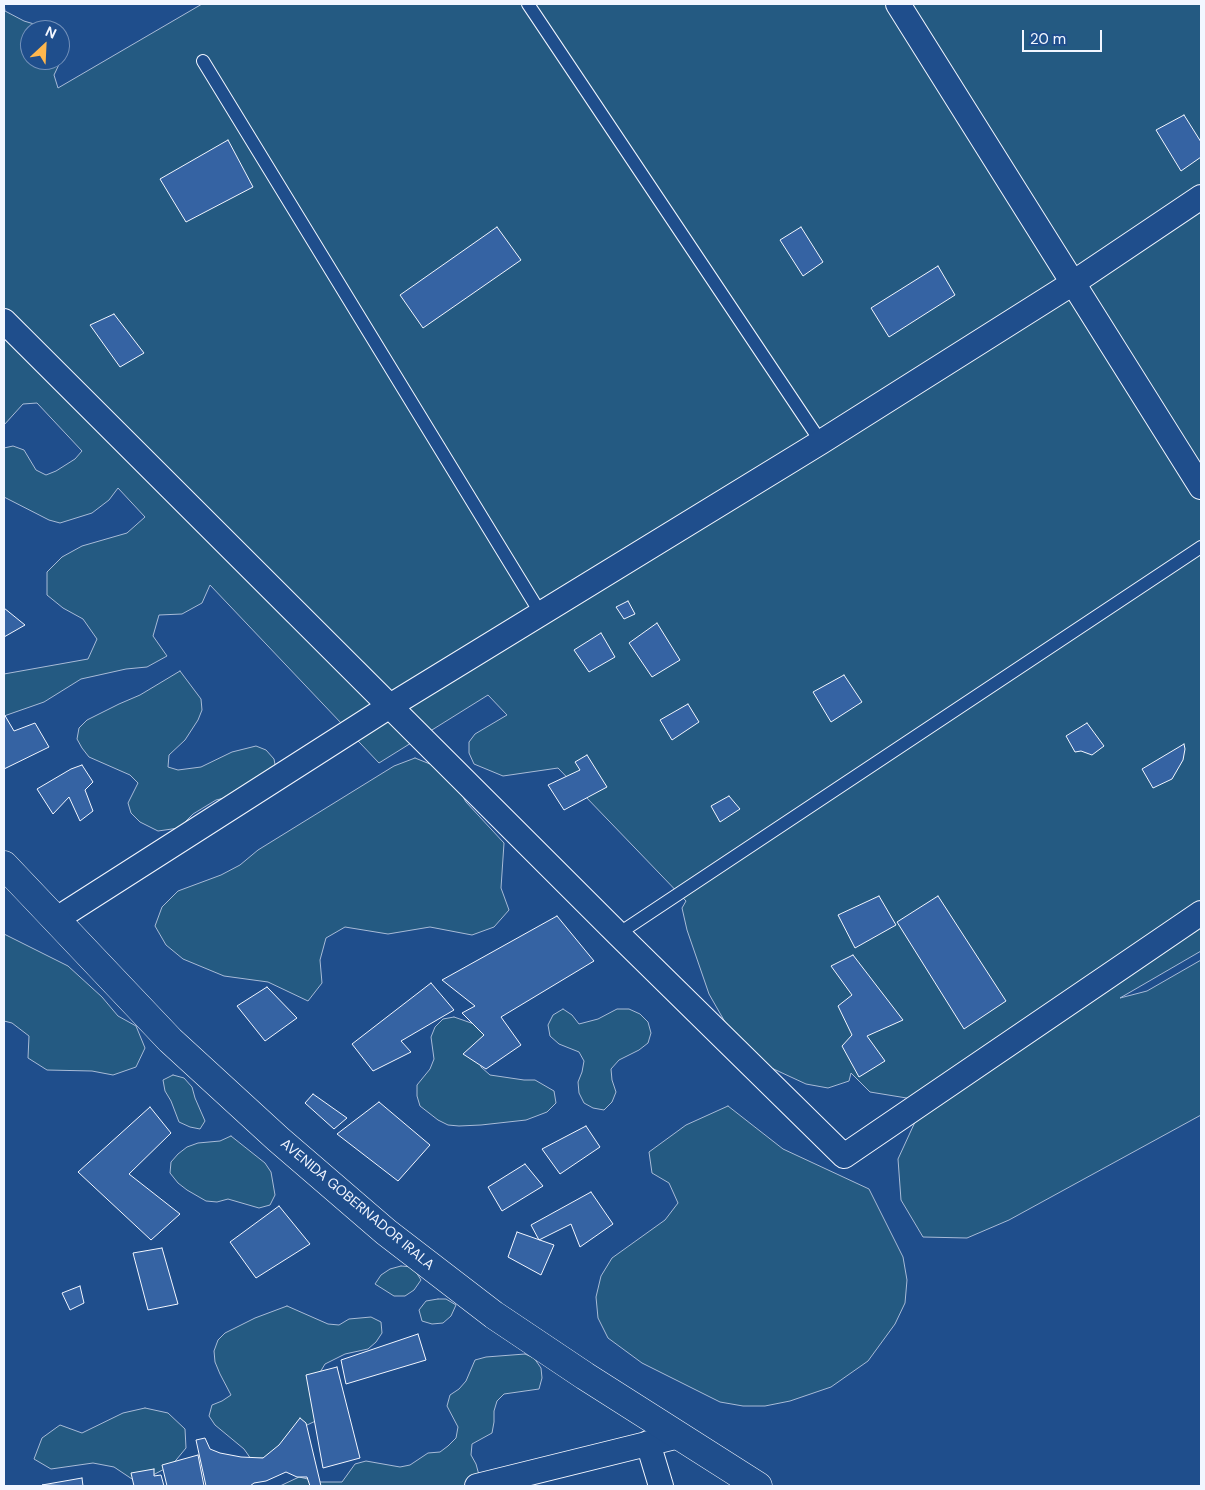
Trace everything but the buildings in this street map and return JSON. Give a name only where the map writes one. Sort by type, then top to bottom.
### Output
[{"type":"main road","name":"AVENIDA GOBERNADOR IRALA","points":[[4,865],[170,1040],[278,1139],[386,1232],[494,1315],[758,1486]]},
{"type":"street","points":[[898,4],[1201,487]]},
{"type":"street","points":[[55,920],[390,706],[821,442],[1073,283],[1201,197]]},
{"type":"street","points":[[4,321],[618,934],[844,1156],[1201,913]]},
{"type":"street","points":[[477,1486],[679,1436]]},
{"type":"street","points":[[648,1444],[661,1486]]},
{"type":"lane","points":[[528,4],[821,442]]},
{"type":"lane","points":[[203,61],[541,614]]},
{"type":"lane","points":[[618,934],[1201,547]]},
{"type":"shaded area","points":[[4,4],[5,11],[22,20],[20,20],[20,70],[56,70],[54,75],[58,88],[202,4],[1201,4],[1201,951],[1120,998],[1147,991],[1201,960],[1201,1115],[1009,1220],[967,1238],[923,1237],[901,1200],[898,1159],[915,1122],[937,1103],[870,1092],[851,1073],[849,1081],[828,1088],[806,1084],[765,1065],[733,1036],[709,994],[687,930],[682,908],[686,901],[558,768],[503,776],[474,764],[469,753],[469,742],[475,734],[507,715],[488,695],[379,763],[210,585],[202,603],[182,614],[159,615],[153,636],[167,656],[147,667],[126,669],[81,679],[44,702],[4,716],[4,674],[88,659],[97,639],[83,619],[63,608],[47,595],[47,572],[62,557],[82,546],[127,533],[145,517],[118,488],[109,500],[92,513],[60,523],[49,520],[4,497],[4,448],[13,446],[24,450],[36,470],[46,475],[75,459],[82,451],[37,403],[23,404],[4,425]]},
{"type":"shaded area","points":[[180,671],[201,699],[202,710],[185,740],[169,755],[168,767],[178,770],[201,767],[232,752],[256,746],[266,750],[274,759],[276,770],[233,796],[216,800],[193,814],[179,828],[158,831],[140,822],[131,813],[128,803],[138,783],[130,775],[89,757],[77,739],[79,728],[87,720],[140,695]]},
{"type":"shaded area","points":[[415,758],[435,766],[454,781],[466,802],[504,843],[501,888],[509,910],[494,927],[472,935],[430,927],[388,934],[345,927],[326,938],[320,960],[322,983],[308,1001],[268,982],[224,976],[183,959],[166,945],[155,926],[162,907],[178,891],[221,875],[240,865],[258,850],[394,766]]},
{"type":"shaded area","points":[[4,934],[68,966],[102,997],[118,1016],[136,1026],[145,1048],[136,1067],[113,1075],[92,1071],[47,1070],[28,1058],[29,1036],[12,1023],[4,1021]]},
{"type":"shaded area","points":[[563,1009],[572,1015],[579,1024],[598,1019],[617,1009],[629,1009],[640,1014],[648,1022],[651,1033],[648,1043],[619,1060],[611,1069],[616,1092],[612,1102],[604,1110],[593,1108],[584,1103],[579,1093],[578,1082],[584,1061],[579,1052],[559,1044],[550,1036],[548,1025],[553,1015]]},
{"type":"shaded area","points":[[454,1017],[477,1025],[484,1035],[480,1056],[481,1067],[490,1075],[535,1080],[554,1091],[556,1103],[547,1112],[526,1120],[459,1126],[448,1125],[438,1120],[420,1106],[417,1096],[417,1085],[430,1069],[434,1059],[431,1037],[435,1027],[443,1019]]},
{"type":"shaded area","points":[[173,1075],[184,1078],[192,1087],[205,1121],[200,1129],[179,1122],[165,1091],[163,1080]]},
{"type":"shaded area","points":[[728,1106],[783,1149],[869,1189],[903,1257],[907,1280],[905,1303],[895,1324],[868,1361],[831,1387],[790,1401],[765,1406],[743,1406],[720,1402],[642,1363],[608,1338],[598,1318],[596,1297],[601,1276],[612,1258],[665,1220],[678,1203],[669,1183],[652,1173],[649,1152],[686,1125]]},
{"type":"shaded area","points":[[231,1136],[265,1163],[271,1172],[275,1195],[270,1205],[259,1208],[228,1199],[217,1202],[206,1201],[178,1183],[170,1173],[171,1162],[187,1147],[198,1143],[220,1141]]},
{"type":"shaded area","points":[[401,1266],[413,1267],[421,1280],[414,1290],[405,1296],[394,1296],[375,1284],[381,1275],[390,1269]]},
{"type":"shaded area","points":[[446,1299],[456,1305],[451,1316],[443,1323],[432,1324],[422,1321],[419,1310],[426,1301]]},
{"type":"shaded area","points":[[287,1306],[328,1324],[339,1325],[349,1319],[371,1317],[381,1322],[382,1333],[368,1349],[345,1354],[325,1364],[319,1374],[326,1416],[305,1426],[274,1457],[251,1459],[244,1449],[215,1425],[209,1416],[212,1405],[231,1395],[215,1362],[214,1351],[218,1340],[225,1333],[255,1318]]},
{"type":"shaded area","points":[[525,1354],[534,1358],[541,1368],[542,1378],[539,1389],[504,1394],[497,1401],[492,1433],[472,1444],[471,1455],[479,1475],[479,1486],[280,1486],[299,1477],[321,1482],[342,1482],[355,1464],[366,1461],[400,1467],[410,1465],[428,1453],[440,1452],[456,1438],[458,1427],[447,1406],[450,1395],[466,1381],[475,1360],[486,1357]]},
{"type":"shaded area","points":[[145,1408],[168,1413],[185,1429],[186,1448],[172,1465],[153,1475],[132,1479],[114,1467],[93,1463],[51,1469],[34,1459],[42,1438],[60,1425],[82,1433],[123,1413]]}]
